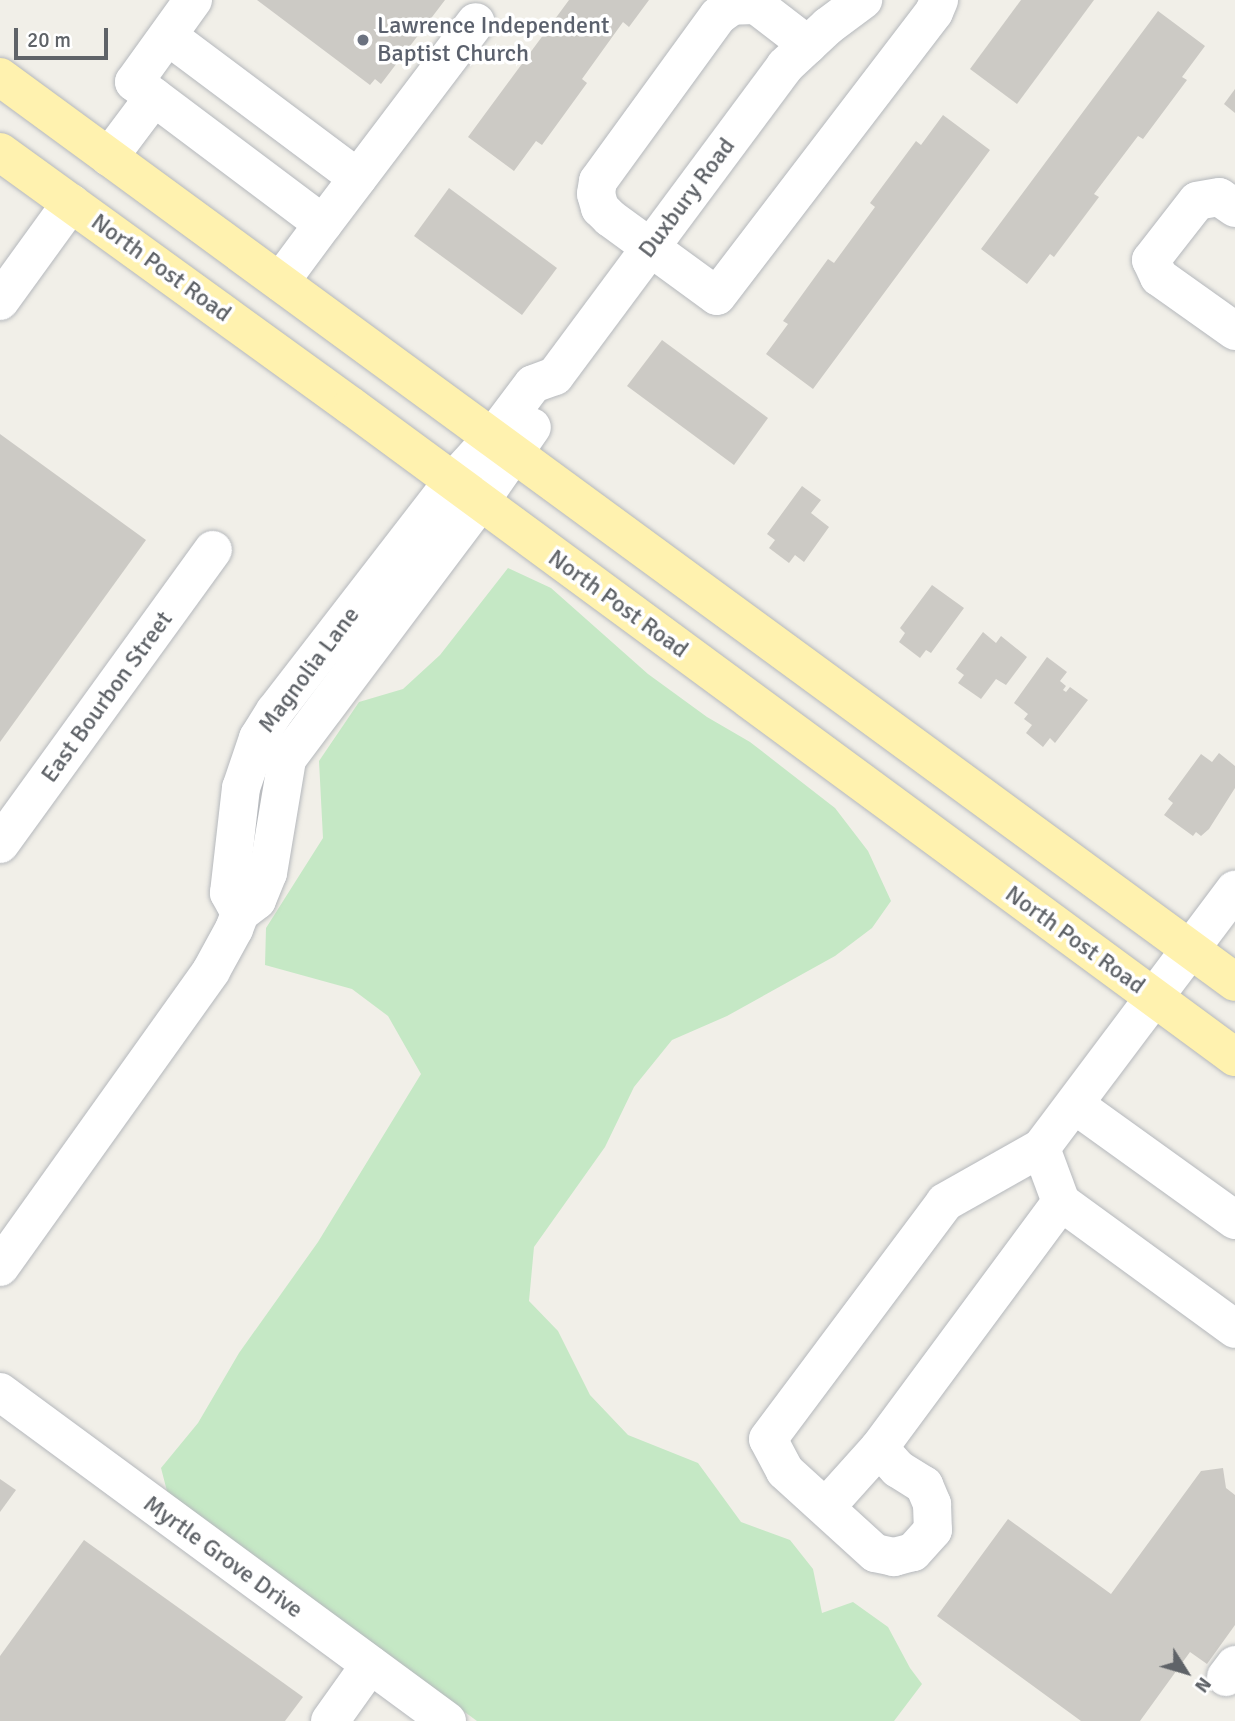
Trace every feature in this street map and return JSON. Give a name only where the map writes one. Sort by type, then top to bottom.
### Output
[{"type":"main road","name":"North Post Road","points":[[0,77],[280,282],[485,468],[1154,998],[1235,1057]]},
{"type":"main road","name":"North Post Road","points":[[0,152],[71,203],[485,468],[1235,982]]},
{"type":"street","points":[[193,0],[134,82],[323,224]]},
{"type":"street","name":"Duxbury Road","points":[[485,468],[555,396],[555,376],[785,66],[818,35],[863,0]]},
{"type":"street","points":[[818,35],[756,5],[732,6],[718,16],[597,181],[596,194],[600,208],[717,296],[934,12],[939,0]]},
{"type":"street","points":[[280,282],[475,22]]},
{"type":"street","points":[[168,36],[358,178]]},
{"type":"street","points":[[109,157],[153,97]]},
{"type":"street","points":[[1235,208],[1219,197],[1197,201],[1151,260],[1160,277],[1235,331]]},
{"type":"street","points":[[0,301],[71,203]]},
{"type":"street","name":"Magnolia Lane","points":[[0,1267],[211,971],[234,929],[240,913],[229,893],[241,788],[258,738],[485,468]]},
{"type":"street","name":"East Bourbon Street","points":[[0,844],[213,550]]},
{"type":"street","points":[[879,1448],[898,1469],[924,1485],[932,1504],[933,1530],[913,1552],[894,1557],[875,1553],[785,1471],[768,1439],[945,1202],[1041,1148],[1235,890]]},
{"type":"street","points":[[1075,1105],[1235,1220]]},
{"type":"street","points":[[1041,1148],[1061,1202],[1235,1329]]},
{"type":"street","points":[[826,1507],[879,1448],[1061,1202]]},
{"type":"street","name":"Myrtle Grove Drive","points":[[0,1392],[447,1721]]},
{"type":"street","points":[[330,1721],[370,1665]]},
{"type":"green space","points":[[508,568],[551,588],[648,674],[707,717],[750,742],[835,808],[868,851],[891,901],[872,928],[835,956],[727,1016],[672,1040],[634,1087],[605,1147],[534,1247],[529,1301],[558,1331],[590,1395],[628,1435],[698,1463],[741,1522],[790,1540],[813,1569],[822,1613],[853,1602],[888,1627],[910,1668],[922,1684],[894,1721],[477,1721],[168,1495],[161,1468],[198,1423],[239,1353],[318,1242],[421,1074],[388,1016],[352,989],[265,965],[266,928],[323,838],[319,761],[359,702],[403,689],[440,655]]},
{"type":"building","name":"Lawrence Independent Baptist Church","points":[[257,0],[445,0],[381,84],[375,79],[370,85]]},
{"type":"building","points":[[569,0],[649,0],[629,27],[623,22],[582,79],[587,83],[542,145],[536,141],[514,171],[468,137]]},
{"type":"building","points":[[1021,0],[1094,0],[1017,104],[970,69]]},
{"type":"building","points":[[1158,11],[1205,46],[1182,77],[1187,80],[1143,139],[1138,136],[1094,194],[1099,197],[1054,257],[1050,254],[1027,284],[981,249]]},
{"type":"building","points":[[1235,89],[1235,113],[1224,104]]},
{"type":"building","points":[[943,115],[990,150],[813,389],[766,354],[788,324],[783,321],[828,259],[834,263],[875,207],[870,203],[916,141],[921,145]]},
{"type":"building","points":[[449,188],[557,268],[522,315],[414,236]]},
{"type":"building","points":[[662,340],[768,418],[734,465],[627,386]]},
{"type":"building","points":[[0,434],[146,540],[0,742]]},
{"type":"building","points":[[802,486],[821,500],[811,513],[829,527],[804,562],[795,555],[789,563],[769,548],[775,540],[767,534]]},
{"type":"building","points":[[932,585],[964,608],[931,653],[926,650],[920,658],[899,642],[905,633],[900,628]]},
{"type":"building","points":[[983,632],[996,643],[1001,636],[1027,657],[1006,685],[996,679],[981,699],[958,683],[964,675],[956,669]]},
{"type":"building","points":[[1047,657],[1067,672],[1060,681],[1066,686],[1063,690],[1066,692],[1070,687],[1088,700],[1055,743],[1050,738],[1043,747],[1026,733],[1032,725],[1024,719],[1028,714],[1014,703]]},
{"type":"building","points":[[1219,753],[1235,766],[1235,788],[1209,829],[1201,836],[1196,832],[1193,836],[1164,815],[1173,803],[1168,799],[1201,754],[1212,762]]},
{"type":"building","points":[[1223,1468],[1226,1488],[1235,1495],[1235,1625],[1207,1664],[1190,1652],[1140,1721],[1081,1721],[937,1616],[1008,1519],[1111,1594],[1201,1471]]},
{"type":"building","points":[[0,1479],[16,1490],[0,1512]]},
{"type":"building","points":[[84,1540],[303,1697],[285,1721],[0,1721],[0,1656]]},
{"type":"place","name":"Lawrence Independent Baptist Church","points":[[363,40]]}]
